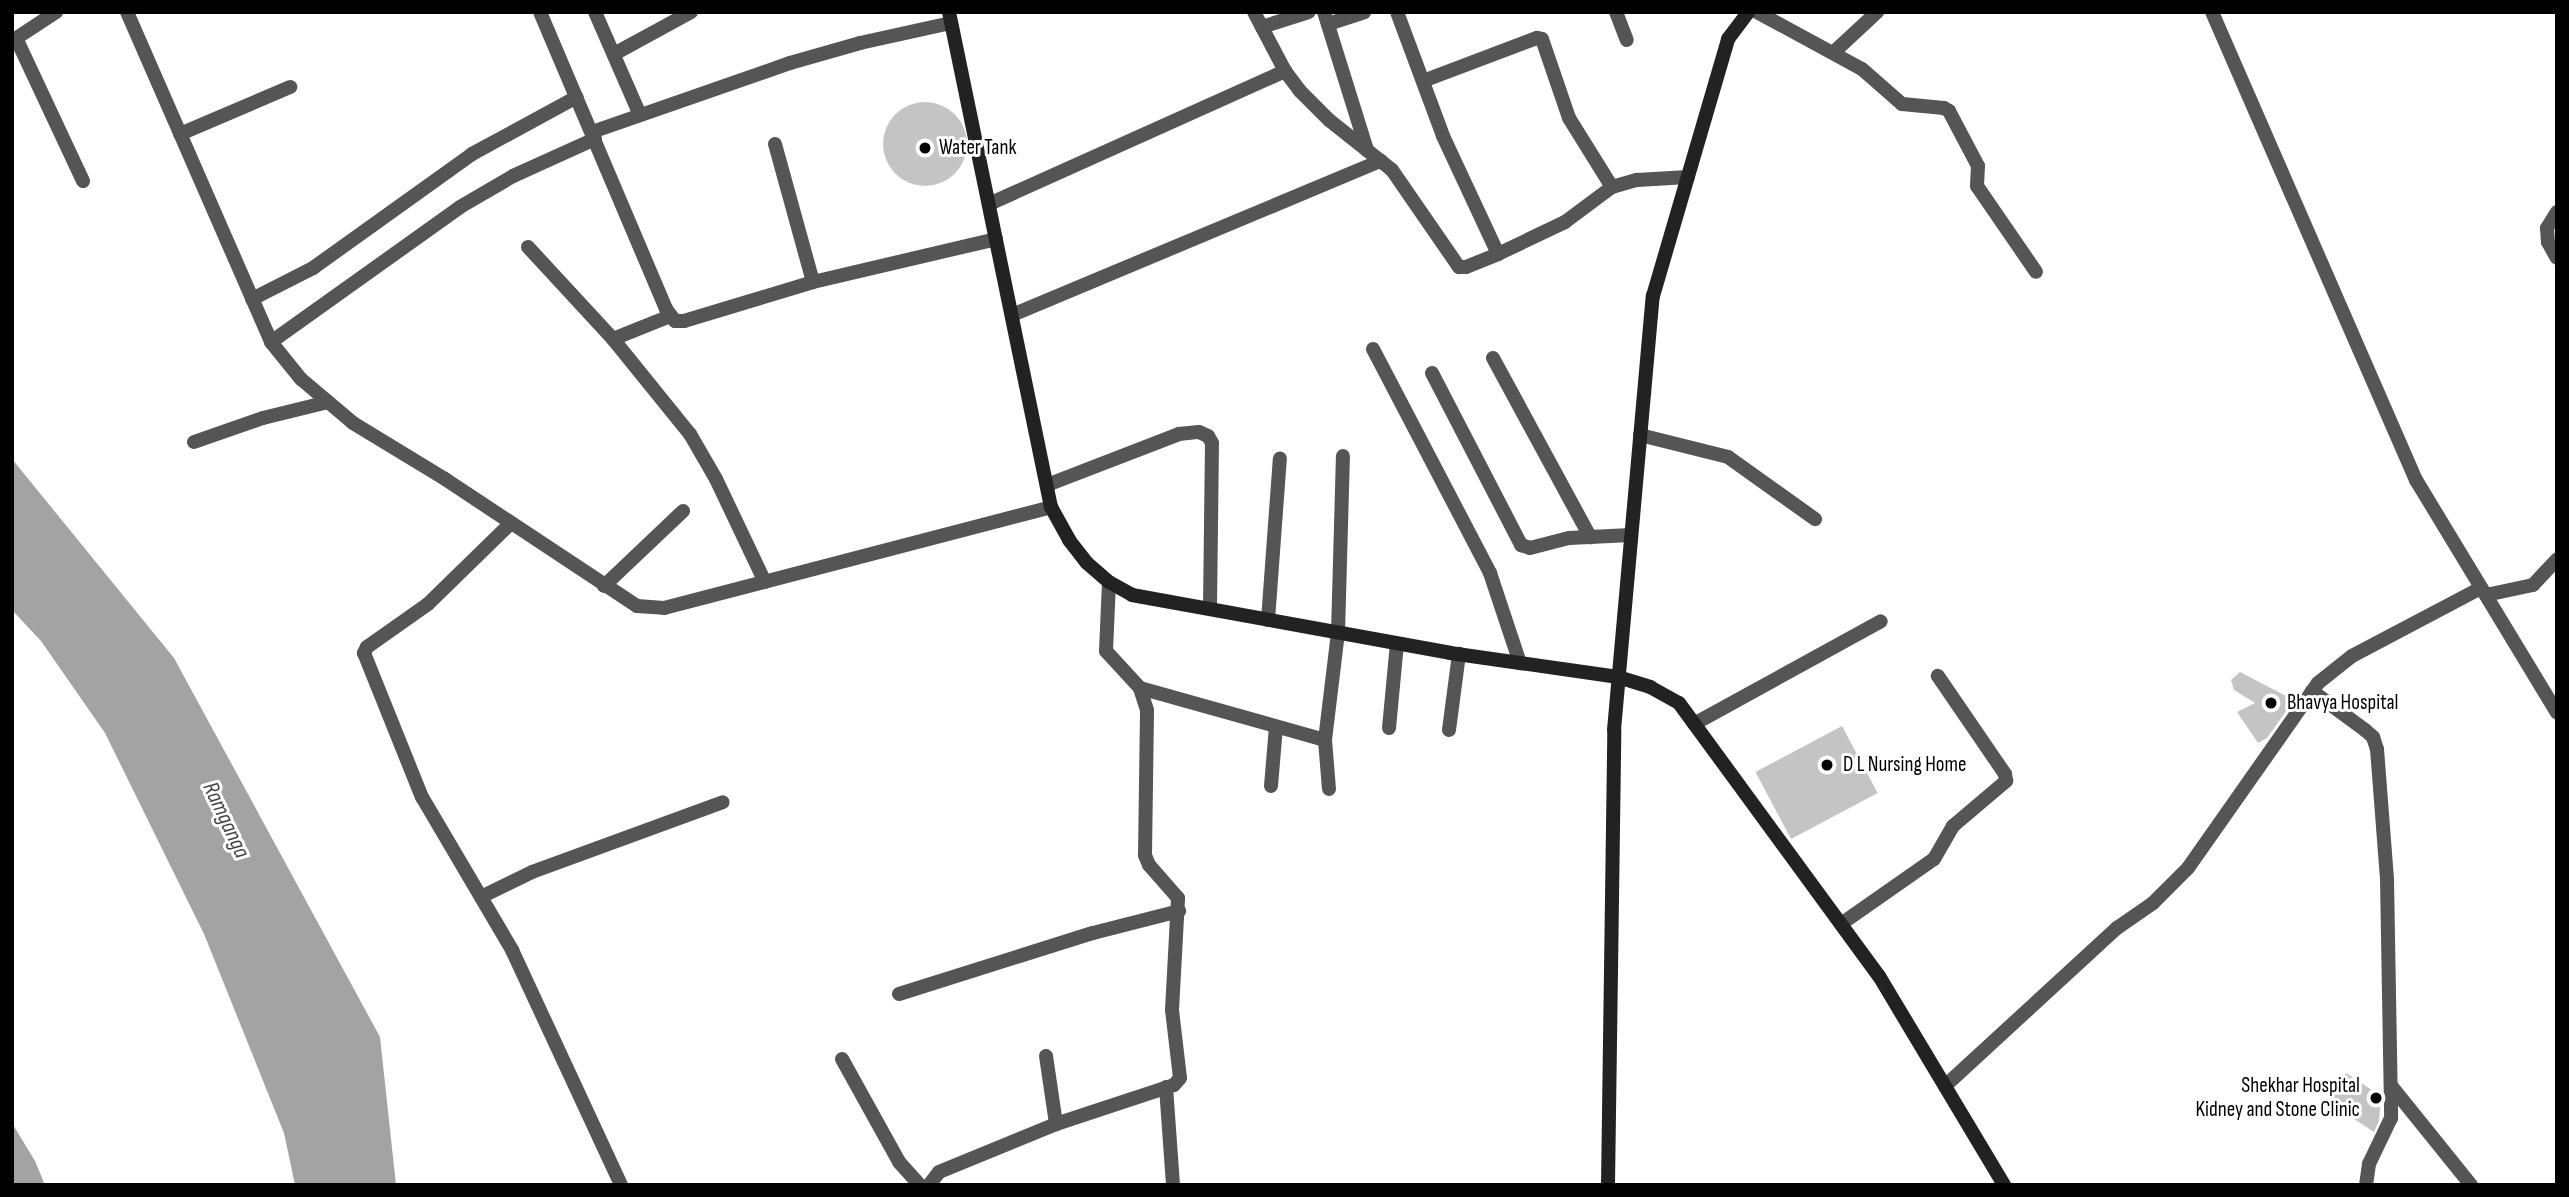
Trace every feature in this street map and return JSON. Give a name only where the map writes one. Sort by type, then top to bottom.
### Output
[{"type":"street","points":[[56,12],[14,40],[83,181]]},
{"type":"street","points":[[127,12],[271,342],[301,379],[353,423],[638,606],[664,608],[1051,507]]},
{"type":"street","points":[[540,12],[674,321],[684,321],[813,282],[996,239]]},
{"type":"street","points":[[595,12],[640,115]]},
{"type":"street","points":[[614,54],[673,16],[691,12]]},
{"type":"street","points":[[1254,12],[1285,71],[1329,120],[1381,161],[1404,185],[1459,267],[1466,267],[1499,254],[1565,222],[1612,187],[1637,180],[1688,177]]},
{"type":"street","points":[[1262,27],[1309,12]]},
{"type":"street","points":[[1364,12],[1326,18],[1367,150]]},
{"type":"street","points":[[1397,12],[1443,136],[1499,254]]},
{"type":"street","points":[[1616,12],[1627,40]]},
{"type":"street","points":[[1608,1185],[1614,730],[1653,296],[1728,39],[1748,12]]},
{"type":"street","points":[[1756,12],[1862,69],[1902,104],[1949,111],[1978,166],[1977,186],[2036,272]]},
{"type":"street","points":[[1834,52],[1877,12]]},
{"type":"street","points":[[2212,12],[2416,480],[2557,713]]},
{"type":"street","points":[[271,342],[460,207],[513,176],[594,136],[640,115],[790,63],[950,18],[1051,507],[1069,540],[1087,563],[1109,582],[1132,595],[1459,654],[1618,677],[1650,687],[1679,703],[1879,976],[2004,1185]]},
{"type":"street","points":[[1423,81],[1537,38],[1542,39],[1569,118],[1612,187]]},
{"type":"street","points":[[989,204],[1285,71]]},
{"type":"street","points":[[180,134],[290,87]]},
{"type":"street","points":[[252,299],[313,268],[472,154],[577,97]]},
{"type":"street","points":[[775,144],[813,282]]},
{"type":"street","points":[[1012,316],[1381,161]]},
{"type":"street","points":[[2557,212],[2547,228],[2548,242],[2557,258]]},
{"type":"street","points":[[528,247],[613,339],[690,434],[716,480],[765,582]]},
{"type":"street","points":[[613,339],[670,316]]},
{"type":"street","points":[[1373,349],[1490,573],[1520,663]]},
{"type":"street","points":[[1493,358],[1590,537]]},
{"type":"street","points":[[1432,373],[1521,545],[1530,548],[1569,538],[1631,535]]},
{"type":"street","points":[[194,442],[263,418],[328,402]]},
{"type":"street","points":[[1046,485],[1179,435],[1199,432],[1208,436],[1212,443],[1210,609]]},
{"type":"street","points":[[1640,435],[1728,457],[1815,519]]},
{"type":"street","points":[[1329,789],[1325,740],[1338,632],[1343,456]]},
{"type":"street","points":[[1268,620],[1280,458]]},
{"type":"street","points":[[604,586],[683,511]]},
{"type":"street","points":[[511,523],[428,604],[367,647],[364,653],[422,797],[512,950],[621,1185]]},
{"type":"street","points":[[1945,1086],[2117,928],[2153,903],[2189,868],[2312,691],[2352,656],[2484,592],[2533,585],[2557,559]]},
{"type":"street","points":[[929,1185],[939,1172],[1056,1125],[1178,1083],[1180,1079],[1172,1010],[1178,898],[1149,865],[1145,855],[1147,710],[1140,688],[1106,651],[1109,582]]},
{"type":"street","points":[[1694,723],[1881,621]]},
{"type":"street","points":[[1389,728],[1397,643]]},
{"type":"street","points":[[1449,730],[1459,654]]},
{"type":"street","points":[[1841,924],[1934,859],[1953,826],[2006,781],[2006,774],[1938,676]]},
{"type":"street","points":[[1140,688],[1325,740]]},
{"type":"street","points":[[2312,691],[2373,737],[2377,749],[2387,879],[2392,1087],[2388,1129],[2369,1164],[2366,1185]]},
{"type":"street","points":[[1271,786],[1276,726]]},
{"type":"street","points":[[481,897],[532,872],[723,802]]},
{"type":"street","points":[[899,994],[1093,933],[1179,911]]},
{"type":"street","points":[[1046,1056],[1056,1125]]},
{"type":"street","points":[[842,1059],[899,1163],[920,1185]]},
{"type":"street","points":[[1166,1087],[1173,1185]]},
{"type":"street","points":[[2392,1087],[2471,1185]]},
{"type":"water","name":"Ramganga","points":[[12,459],[174,658],[380,1037],[396,1185],[295,1185],[284,1133],[204,934],[105,733],[41,641],[12,610]]},
{"type":"water","points":[[12,1123],[35,1161],[45,1185],[12,1185]]},
{"type":"building","name":"Water Tank","points":[[925,102],[941,105],[955,114],[964,128],[967,144],[964,160],[955,174],[941,183],[925,186],[909,183],[895,174],[886,160],[883,144],[886,128],[895,114],[909,105]]},
{"type":"building","points":[[2240,672],[2294,700],[2267,738],[2258,743],[2237,712],[2255,703],[2234,690],[2231,680]]},
{"type":"building","points":[[1842,726],[1878,793],[1791,839],[1755,772]]},
{"type":"building","points":[[2346,1073],[2381,1096],[2379,1121],[2374,1132],[2328,1102]]},
{"type":"place","name":"Water Tank","points":[[925,148]]},
{"type":"place","name":"Bhavya Hospital","points":[[2271,703]]},
{"type":"place","name":"D L Nursing Home","points":[[1827,765]]},
{"type":"place","name":"Shekhar Hospital Kidney and Stone Clinic","points":[[2376,1098]]}]
